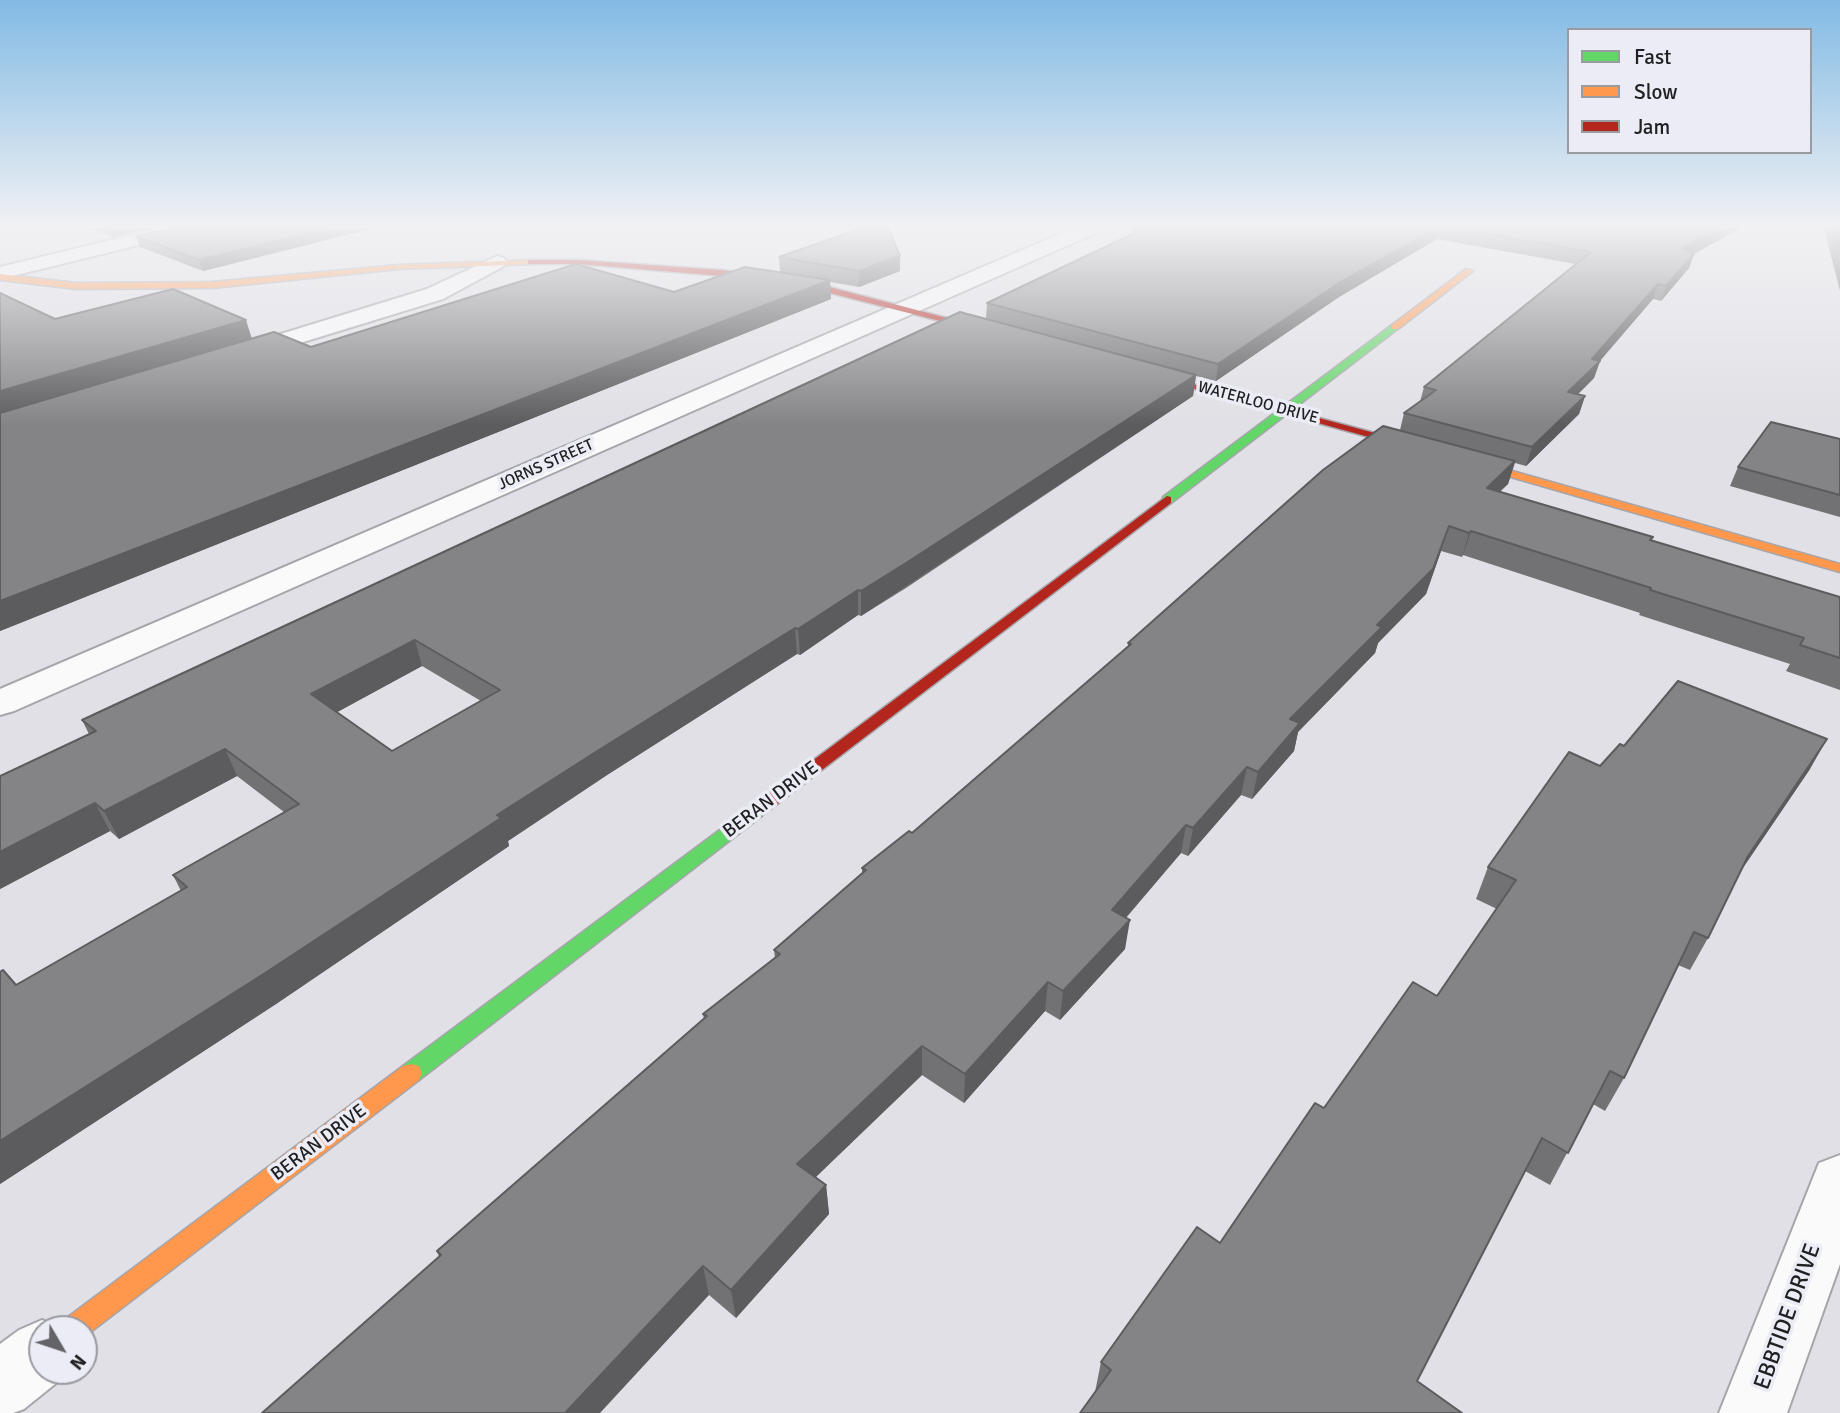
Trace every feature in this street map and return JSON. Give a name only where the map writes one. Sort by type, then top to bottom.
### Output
[{"type":"street","points":[[224,359],[437,293]]},
{"type":"street","points":[[844,293],[1011,336]]},
{"type":"street","name":"JORNS STREET","points":[[0,703],[939,293]]},
{"type":"street","name":"BERAN DRIVE","points":[[91,1315],[1440,293]]},
{"type":"street","name":"WATERLOO DRIVE","points":[[1129,368],[1630,506],[1840,568]]},
{"type":"street","name":"EBBTIDE DRIVE","points":[[1753,1413],[1840,1182]]},
{"type":"street","points":[[0,1385],[28,1364]]},
{"type":"building","points":[[0,293],[55,319],[158,293],[182,293],[246,320],[0,391]]},
{"type":"building","points":[[484,293],[797,293],[0,601],[0,413],[274,332],[311,347]]},
{"type":"building","points":[[1008,293],[1324,293],[1218,364],[987,303]]},
{"type":"building","points":[[1540,293],[1650,293],[1592,359],[1600,361],[1568,392],[1585,396],[1532,447],[1404,413],[1436,390],[1424,387]]},
{"type":"building","points":[[960,312],[1196,375],[906,563],[798,629],[795,628],[497,815],[501,818],[262,975],[0,1141],[0,972],[3,970],[16,985],[187,887],[173,875],[299,804],[225,749],[104,811],[95,803],[0,852],[0,776],[96,731],[82,720]],"holes":[[[415,640],[500,690],[392,751],[311,694]]]},
{"type":"building","points":[[1771,422],[1840,439],[1840,495],[1738,467]]},
{"type":"building","points":[[1383,426],[1515,461],[1487,488],[1653,537],[1650,540],[1840,597],[1840,658],[1800,645],[1804,638],[1449,526],[1433,569],[1377,625],[1382,627],[1290,719],[1300,723],[1258,772],[1247,767],[1193,828],[1186,825],[1112,910],[1130,920],[1063,991],[1048,982],[965,1074],[922,1046],[797,1164],[826,1185],[731,1290],[703,1266],[565,1413],[262,1413],[441,1255],[437,1251],[707,1016],[703,1014],[780,954],[774,950],[866,870],[862,868],[909,831],[912,833],[1131,644],[1128,643],[1323,470]]},
{"type":"building","points":[[1678,681],[1827,739],[1748,856],[1708,938],[1694,932],[1624,1078],[1610,1071],[1568,1153],[1542,1138],[1417,1381],[1462,1413],[1080,1413],[1111,1370],[1101,1362],[1197,1227],[1220,1243],[1315,1103],[1324,1108],[1413,982],[1437,996],[1516,880],[1488,867],[1569,752],[1600,766],[1620,744],[1624,746]]},
{"type":"traffic: fast","points":[[1167,500],[1395,327]]},
{"type":"traffic: fast","points":[[411,1073],[766,804]]},
{"type":"traffic: slow","points":[[1395,327],[1440,293]]},
{"type":"traffic: slow","points":[[1456,458],[1840,568]]},
{"type":"traffic: slow","points":[[91,1315],[411,1073]]},
{"type":"traffic: jam","points":[[841,293],[999,333]]},
{"type":"traffic: jam","points":[[1145,372],[1456,458]]},
{"type":"traffic: jam","points":[[766,804],[1167,500]]}]
